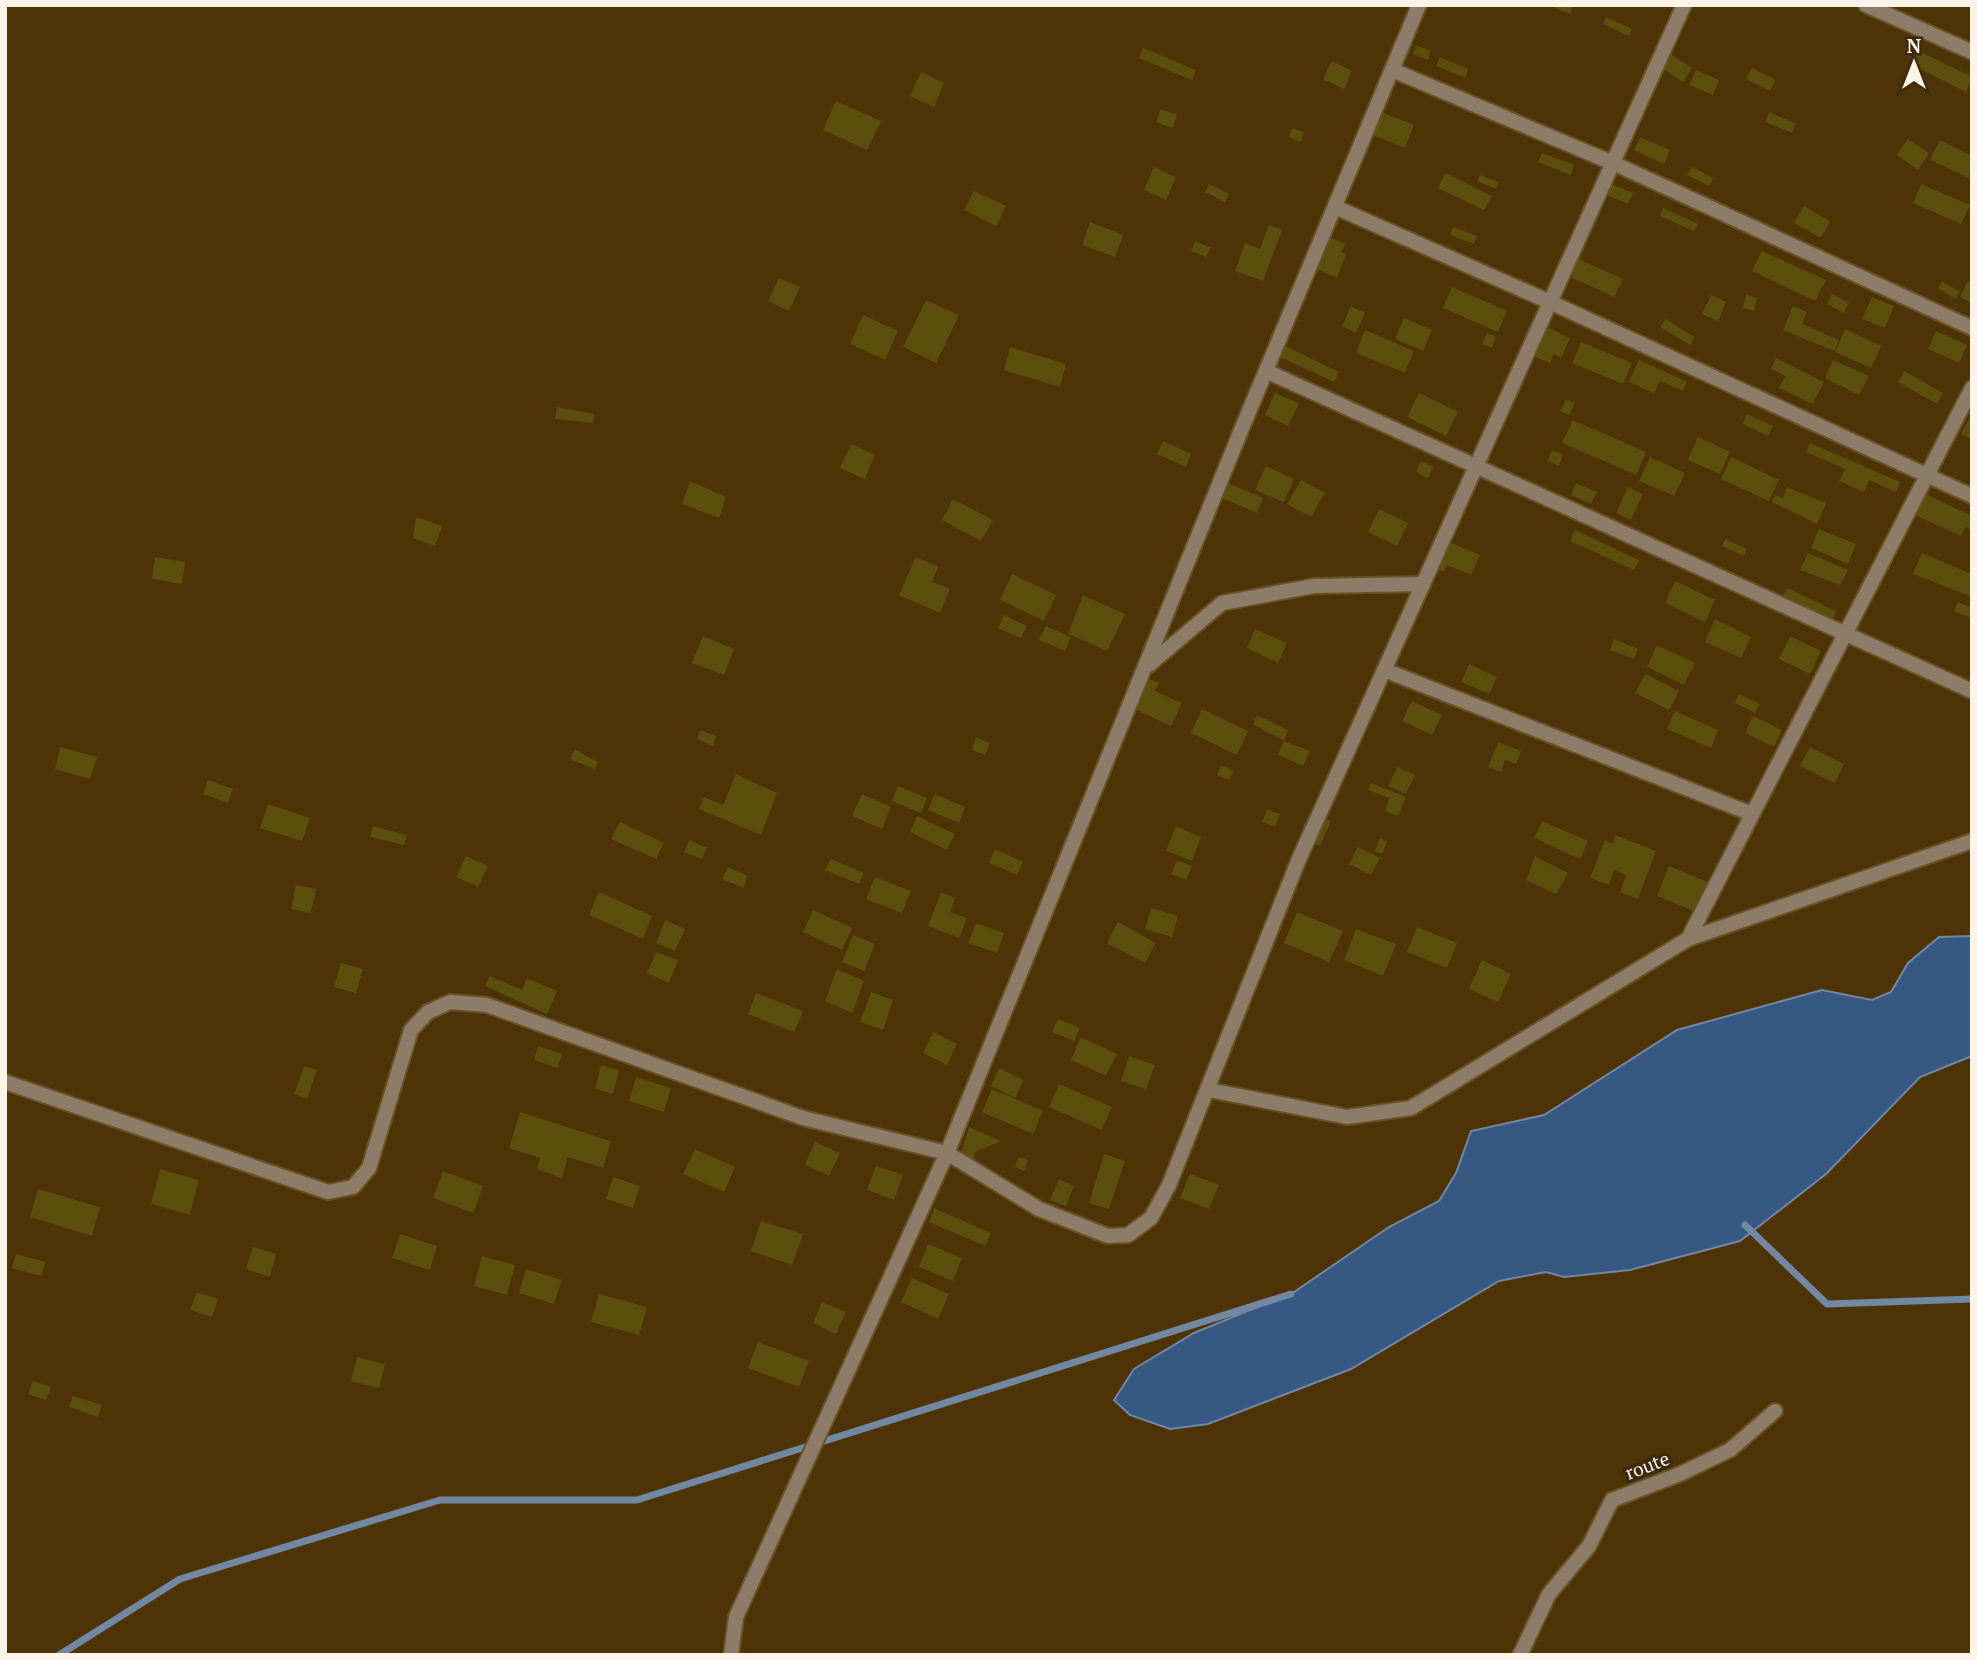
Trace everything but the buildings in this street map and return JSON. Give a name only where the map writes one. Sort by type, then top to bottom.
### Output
[{"type":"street","points":[[731,1655],[736,1617],[947,1153],[1266,371],[1419,5]]},
{"type":"street","points":[[5,1082],[328,1192],[353,1186],[369,1168],[411,1030],[428,1012],[450,1002],[487,1005],[803,1118],[947,1153],[1039,1209],[1108,1236],[1128,1235],[1151,1218],[1169,1185],[1299,859],[1684,5]]},
{"type":"street","points":[[1866,5],[1972,52]]},
{"type":"street","points":[[1392,70],[1613,163],[1972,328]]},
{"type":"street","points":[[1335,207],[1550,302],[1972,496]]},
{"type":"street","points":[[1266,371],[1848,632],[1972,691]]},
{"type":"street","points":[[1688,939],[1972,388]]},
{"type":"street","points":[[1145,668],[1222,603],[1314,586],[1423,584]]},
{"type":"street","points":[[1384,670],[1752,814]]},
{"type":"street","points":[[1209,1090],[1347,1117],[1410,1108],[1688,939],[1972,841]]},
{"type":"street","name":"route","points":[[1520,1655],[1549,1594],[1589,1545],[1612,1500],[1680,1474],[1730,1450],[1774,1411]]},
{"type":"water","points":[[1972,936],[1972,1056],[1920,1077],[1826,1174],[1740,1241],[1630,1270],[1564,1277],[1546,1272],[1499,1281],[1351,1369],[1208,1424],[1170,1429],[1130,1415],[1114,1400],[1134,1369],[1194,1333],[1294,1292],[1389,1227],[1439,1201],[1456,1173],[1471,1131],[1544,1115],[1677,1030],[1822,990],[1872,1000],[1891,992],[1908,963],[1939,937]]},
{"type":"waterway","points":[[1745,1225],[1827,1304],[1972,1299]]},
{"type":"waterway","points":[[59,1655],[180,1579],[440,1500],[637,1500],[1291,1294]]}]
